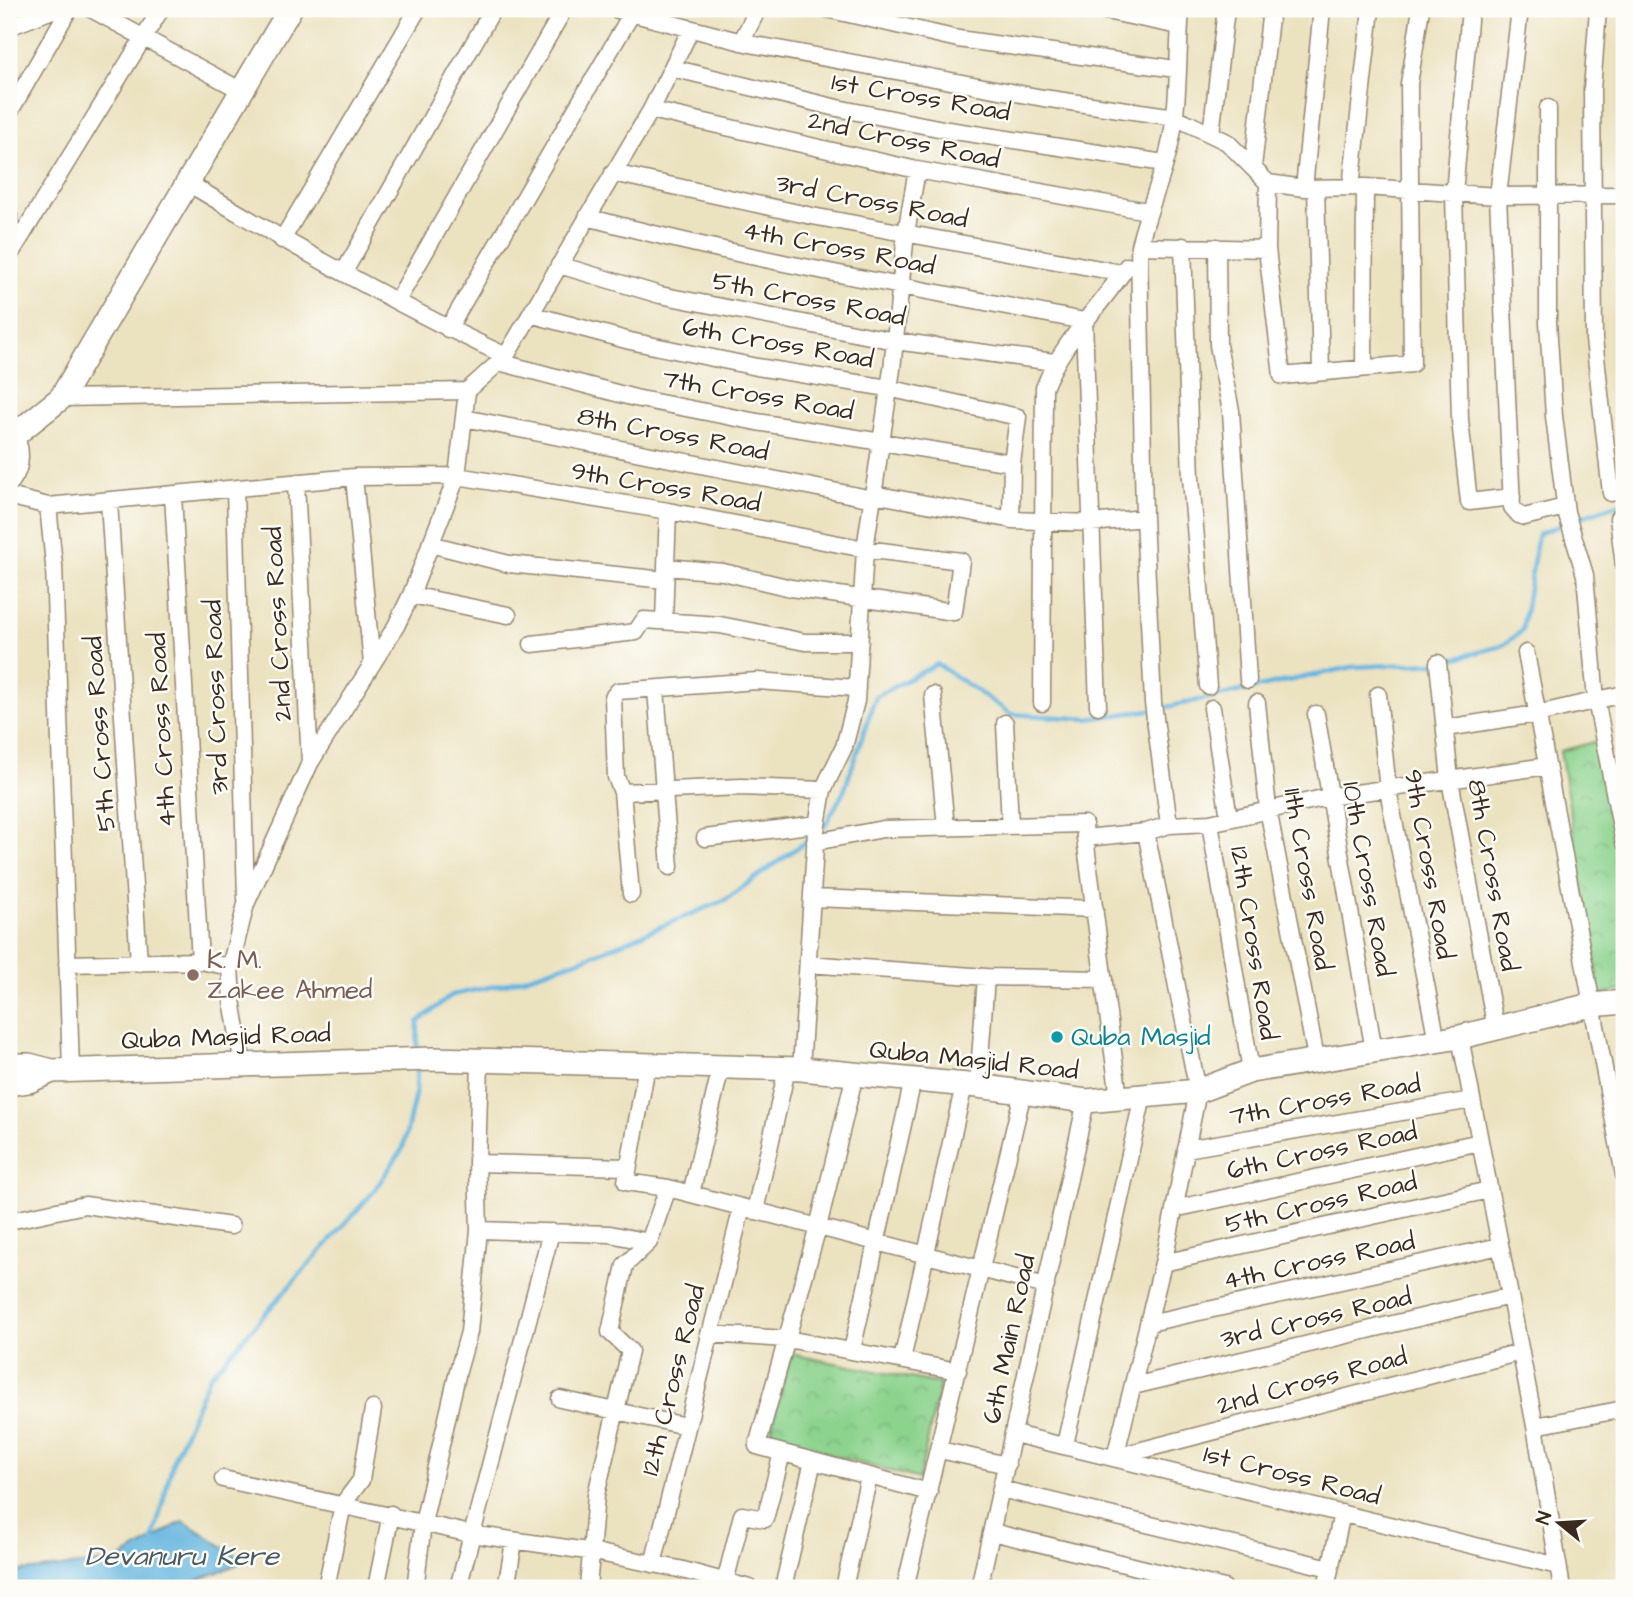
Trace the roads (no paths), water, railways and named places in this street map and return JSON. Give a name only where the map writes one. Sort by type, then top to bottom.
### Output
[{"type":"street","points":[[9,27],[55,9]]},
{"type":"street","points":[[9,113],[69,9]]},
{"type":"street","points":[[91,9],[242,91]]},
{"type":"street","points":[[9,215],[11,253],[161,9]]},
{"type":"street","points":[[9,480],[16,462],[10,435],[61,398],[290,9]]},
{"type":"street","points":[[282,240],[418,9]]},
{"type":"street","points":[[344,272],[493,9]]},
{"type":"street","points":[[397,301],[564,9]]},
{"type":"street","points":[[615,9],[741,42],[1029,95],[1175,117],[1227,142],[1268,183],[1310,188],[1358,187],[1498,196],[1624,195]]},
{"type":"street","points":[[741,42],[758,9]]},
{"type":"street","points":[[827,9],[958,39],[1177,69]]},
{"type":"street","points":[[1096,9],[1179,26]]},
{"type":"street","points":[[1169,825],[1153,703],[1144,518],[1139,246],[1175,117],[1181,9]]},
{"type":"street","points":[[1211,134],[1226,9]]},
{"type":"street","points":[[1253,167],[1271,9]]},
{"type":"street","points":[[1321,371],[1310,188],[1322,9]]},
{"type":"street","points":[[1364,367],[1358,187],[1371,9]]},
{"type":"street","points":[[1268,183],[1267,249],[1282,376],[1412,364],[1408,191],[1409,84],[1421,9]]},
{"type":"street","points":[[1470,9],[1454,194],[1460,420],[1469,502],[1512,496]]},
{"type":"street","points":[[1520,9],[1498,196],[1512,496],[1515,512],[1524,517],[1565,510]]},
{"type":"street","points":[[1598,9],[1592,90],[1594,339],[1611,493]]},
{"type":"street","points":[[448,329],[632,13]]},
{"type":"street","points":[[243,1065],[232,1000],[230,967],[246,904],[310,763],[372,664],[411,595],[457,475],[467,391],[502,359],[530,314],[652,110],[691,29]]},
{"type":"street","name":"1st Cross Road","points":[[672,68],[886,118],[1164,163]]},
{"type":"street","points":[[1548,108],[1548,322],[1565,510],[1571,536],[1586,575],[1596,701],[1624,842]]},
{"type":"street","name":"2nd Cross Road","points":[[652,110],[917,170],[1147,211]]},
{"type":"street","name":"12th Cross Road","points":[[653,1564],[708,1334],[794,1069],[808,964],[816,834],[823,790],[844,747],[857,688],[865,549],[895,341],[906,233],[917,170]]},
{"type":"street","name":"3rd Cross Road","points":[[613,173],[906,233],[1122,273]]},
{"type":"street","name":"7th Cross Road","points":[[188,183],[282,240],[502,359],[635,398],[1012,463]]},
{"type":"street","name":"4th Cross Road","points":[[587,217],[816,271],[901,284],[1084,321]]},
{"type":"street","points":[[1139,246],[1267,249]]},
{"type":"street","points":[[1042,703],[1044,388],[1054,362],[1122,273],[1139,246]]},
{"type":"street","points":[[1183,246],[1191,478],[1208,686]]},
{"type":"street","points":[[1217,247],[1218,345],[1231,411],[1248,680]]},
{"type":"street","name":"5th Cross Road","points":[[559,265],[660,295],[895,341],[1054,362]]},
{"type":"street","name":"6th Cross Road","points":[[530,314],[630,341],[757,367],[888,388],[1018,417],[1012,463]]},
{"type":"street","points":[[1084,321],[1098,706]]},
{"type":"street","points":[[61,398],[467,391]]},
{"type":"street","name":"8th Cross Road","points":[[464,418],[1011,520],[1091,523],[1144,518]]},
{"type":"street","points":[[1011,520],[1012,463]]},
{"type":"street","name":"9th Cross Road","points":[[9,496],[48,506],[354,477],[457,475],[668,511],[865,549],[961,561],[954,612],[862,599]]},
{"type":"street","points":[[354,477],[372,664]]},
{"type":"street","name":"2nd Cross Road","points":[[296,483],[310,763]]},
{"type":"street","name":"3rd Cross Road","points":[[235,489],[246,904]]},
{"type":"street","name":"4th Cross Road","points":[[173,495],[200,961]]},
{"type":"street","name":"5th Cross Road","points":[[109,502],[139,962]]},
{"type":"street","points":[[48,506],[54,565],[67,964],[61,1070]]},
{"type":"street","points":[[664,620],[668,511]]},
{"type":"street","points":[[1618,518],[1624,565]]},
{"type":"street","points":[[430,544],[509,564],[666,573],[723,572],[753,581],[862,599]]},
{"type":"street","points":[[411,595],[508,615]]},
{"type":"street","points":[[533,644],[636,632],[644,620],[720,625],[805,642],[860,642]]},
{"type":"street","points":[[1525,653],[1591,1005],[1621,1141],[1624,1175]]},
{"type":"street","name":"8th Cross Road","points":[[1438,663],[1450,780],[1496,1030]]},
{"type":"street","points":[[631,894],[622,792],[616,783],[613,697],[618,691],[757,681],[857,688]]},
{"type":"street","points":[[656,689],[670,867]]},
{"type":"street","points":[[1446,728],[1537,714],[1624,694]]},
{"type":"street","points":[[933,695],[946,827]]},
{"type":"street","name":"9th Cross Road","points":[[1378,695],[1388,790],[1449,1039],[1472,1100],[1535,1426],[1562,1588]]},
{"type":"street","name":"11th Cross Road","points":[[1257,703],[1268,809],[1317,1063]]},
{"type":"street","points":[[1212,708],[1229,818]]},
{"type":"street","name":"10th Cross Road","points":[[1316,714],[1328,797],[1374,1051]]},
{"type":"street","points":[[1004,723],[1010,825]]},
{"type":"street","points":[[1085,838],[1146,832],[1169,825],[1210,823],[1328,797],[1547,766]]},
{"type":"street","points":[[622,792],[664,788],[790,786],[823,790]]},
{"type":"street","name":"12th Cross Road","points":[[1210,823],[1251,1071]]},
{"type":"street","points":[[705,838],[883,829],[1084,824],[1119,1098]]},
{"type":"street","points":[[1115,1457],[1163,1263],[1198,1091],[1146,832]]},
{"type":"street","points":[[813,898],[1095,909]]},
{"type":"street","points":[[67,964],[200,961],[230,967]]},
{"type":"street","points":[[808,964],[986,977],[1104,979]]},
{"type":"street","points":[[902,1360],[971,1085],[986,977]]},
{"type":"street","name":"Quba Masjid Road","points":[[9,1065],[61,1070],[433,1059],[794,1069],[971,1085],[1086,1101],[1198,1091],[1251,1071],[1317,1063],[1449,1039],[1496,1030],[1591,1005],[1624,1002]]},
{"type":"street","points":[[418,1588],[416,1581],[423,1523],[457,1371],[469,1332],[479,1230],[477,1163],[480,1061]]},
{"type":"street","points":[[647,1065],[626,1182],[668,1188],[1046,1286]]},
{"type":"street","points":[[691,1194],[721,1067]]},
{"type":"street","name":"Quba Masjid Road","points":[[9,1084],[29,1081],[61,1070]]},
{"type":"street","points":[[855,1074],[818,1227],[757,1446],[929,1492]]},
{"type":"street","points":[[852,1350],[913,1080]]},
{"type":"street","points":[[905,1588],[940,1450],[1023,1092]]},
{"type":"street","points":[[1065,1445],[1143,1096]]},
{"type":"street","name":"7th Cross Road","points":[[1186,1149],[1472,1100]]},
{"type":"street","name":"6th Main Road","points":[[979,1588],[1086,1101]]},
{"type":"street","name":"6th Cross Road","points":[[1174,1209],[1480,1142]]},
{"type":"street","points":[[477,1163],[627,1167]]},
{"type":"street","points":[[589,1588],[594,1552],[596,1495],[630,1351],[610,1332],[625,1265],[649,1242],[668,1188]]},
{"type":"street","name":"5th Cross Road","points":[[1163,1263],[1489,1190]]},
{"type":"street","points":[[9,1221],[85,1205],[231,1226]]},
{"type":"street","points":[[479,1230],[610,1234],[649,1242]]},
{"type":"street","points":[[458,1588],[551,1232]]},
{"type":"street","name":"4th Cross Road","points":[[1149,1323],[1500,1246]]},
{"type":"street","name":"3rd Cross Road","points":[[1133,1386],[1510,1296]]},
{"type":"street","points":[[708,1334],[787,1339],[958,1371]]},
{"type":"street","name":"2nd Cross Road","points":[[1115,1457],[1521,1352]]},
{"type":"street","points":[[560,1399],[686,1426]]},
{"type":"street","points":[[326,1588],[343,1504],[361,1480],[373,1409]]},
{"type":"street","points":[[1535,1426],[1624,1409]]},
{"type":"street","name":"1st Cross Road","points":[[1014,1434],[1558,1566]]},
{"type":"street","points":[[940,1450],[1007,1465]]},
{"type":"street","points":[[725,1581],[742,1514],[765,1519],[782,1452]]},
{"type":"street","points":[[783,1588],[813,1461]]},
{"type":"street","points":[[844,1588],[869,1476]]},
{"type":"street","points":[[223,1479],[391,1514],[471,1534],[594,1552],[653,1564],[684,1581],[725,1581],[749,1588]]},
{"type":"street","points":[[1001,1489],[1330,1568]]},
{"type":"street","points":[[1326,1588],[1342,1513]]},
{"type":"street","points":[[376,1588],[391,1514]]},
{"type":"street","points":[[992,1532],[1224,1588]]},
{"type":"street","points":[[506,1588],[514,1542]]},
{"type":"water","name":"Devanuru Kere","points":[[183,1521],[246,1561],[178,1588],[9,1588],[9,1575],[13,1572],[117,1561]]},
{"type":"waterway","points":[[1572,520],[1624,502]]},
{"type":"waterway","points":[[1158,709],[1352,667],[1438,663],[1502,646],[1522,631],[1538,534],[1564,524]]},
{"type":"waterway","points":[[824,827],[844,791],[876,696],[937,664],[1011,714],[1088,719],[1150,710]]},
{"type":"waterway","points":[[417,1053],[418,1022],[452,995],[505,984],[583,959],[725,900],[812,837]]},
{"type":"waterway","points":[[152,1544],[174,1458],[209,1377],[374,1191],[403,1148],[416,1090],[417,1065]]},
{"type":"place","name":"K. M. Zakee Ahmed","points":[[193,975]]},
{"type":"place","name":"Quba Masjid","points":[[1057,1037]]}]
